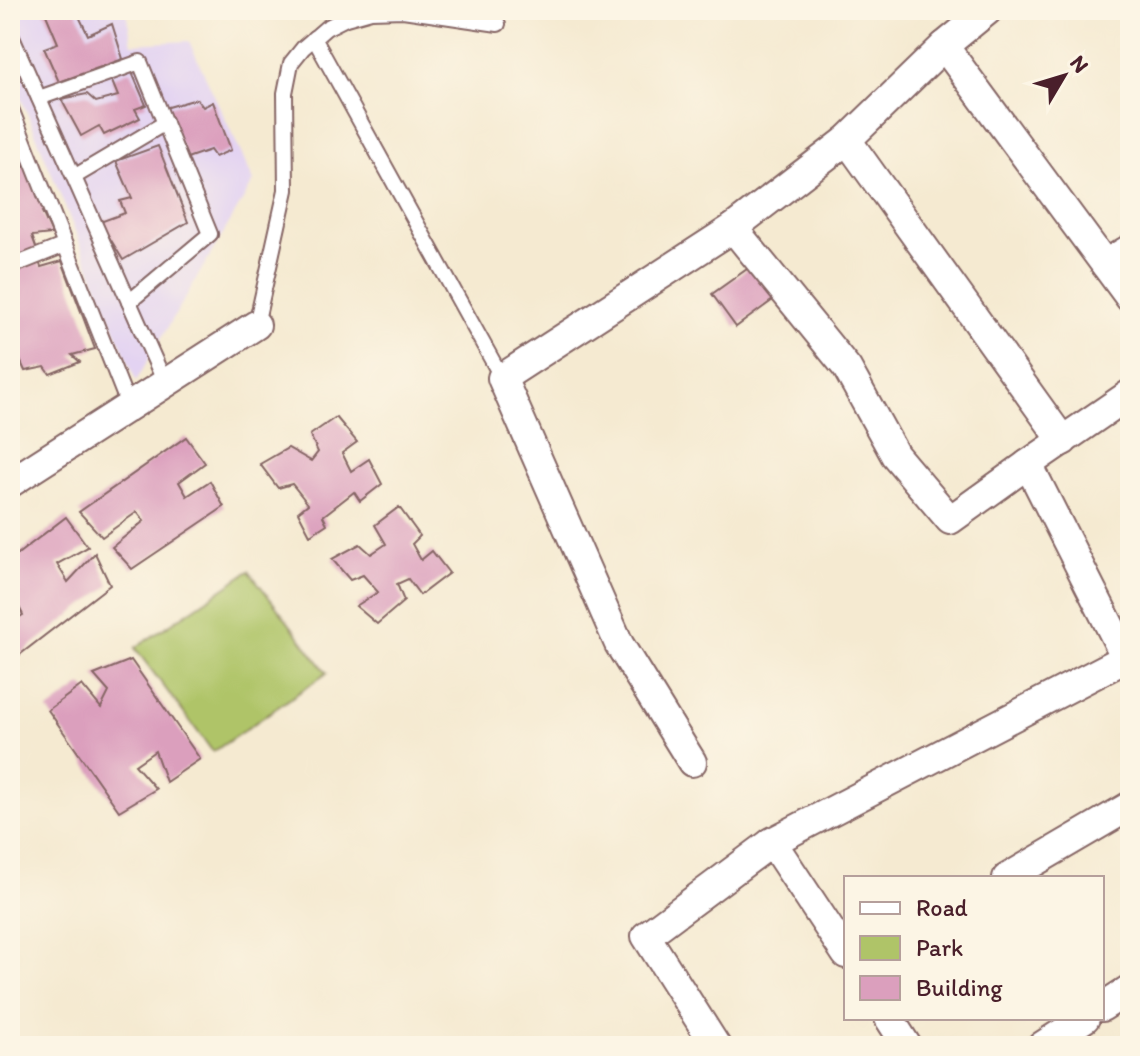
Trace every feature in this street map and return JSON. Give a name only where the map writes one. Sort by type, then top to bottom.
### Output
[{"type":"street","points":[[692,762],[619,644],[502,378],[733,228],[847,140],[944,46],[988,10]]},
{"type":"street","points":[[944,46],[1130,298]]},
{"type":"street","points":[[847,140],[1063,441]]},
{"type":"street","points":[[733,228],[847,368],[895,455],[950,520],[1130,394]]},
{"type":"street","points":[[1105,264],[1130,249]]},
{"type":"street","points":[[10,483],[256,325]]},
{"type":"street","points":[[716,1046],[646,936],[772,842],[1128,658],[1028,464]]},
{"type":"street","points":[[1010,876],[1130,806]]},
{"type":"street","points":[[772,842],[844,951]]},
{"type":"street","points":[[1104,1006],[1130,989]]},
{"type":"street","points":[[890,1020],[907,1046]]},
{"type":"street","points":[[1042,1046],[1082,1020]]},
{"type":"lane","points":[[256,325],[286,190],[285,93],[291,63],[314,38],[346,18],[371,11],[403,10],[498,24]]},
{"type":"lane","points":[[10,33],[165,383]]},
{"type":"lane","points":[[314,38],[502,378]]},
{"type":"lane","points":[[39,98],[140,62],[210,234],[129,302]]},
{"type":"lane","points":[[10,106],[15,133],[65,245],[129,407]]},
{"type":"lane","points":[[74,177],[165,123]]},
{"type":"lane","points":[[10,267],[65,245]]},
{"type":"shaded area","points":[[10,10],[126,10],[132,44],[189,41],[254,181],[136,381],[10,71]]},
{"type":"green space","points":[[249,571],[327,673],[213,752],[135,648]]},
{"type":"building","points":[[44,10],[76,10],[88,35],[112,24],[123,59],[59,82],[44,48],[58,43]]},
{"type":"building","points":[[131,70],[146,105],[135,109],[140,118],[104,135],[99,126],[81,136],[61,99],[87,94],[96,102],[118,96],[111,79]]},
{"type":"building","points":[[197,99],[203,107],[213,102],[231,150],[215,157],[210,150],[187,158],[165,108]]},
{"type":"building","points":[[15,145],[24,167],[29,165],[46,211],[42,212],[52,234],[32,236],[37,250],[10,257],[10,148]]},
{"type":"building","points":[[158,146],[188,222],[123,260],[100,222],[125,213],[120,201],[132,198],[116,161]]},
{"type":"building","points":[[39,261],[41,267],[62,261],[95,349],[72,355],[80,362],[50,374],[45,367],[25,371],[13,344],[10,345],[10,272]]},
{"type":"building","points":[[757,262],[781,294],[736,327],[712,294]]},
{"type":"building","points":[[336,417],[357,442],[342,453],[351,471],[369,459],[382,484],[360,501],[354,492],[323,516],[327,524],[310,535],[298,512],[308,504],[292,484],[278,488],[260,464],[288,448],[311,461],[318,452],[310,435]]},
{"type":"building","points":[[186,437],[205,463],[179,482],[187,496],[210,481],[224,507],[132,569],[112,547],[144,521],[137,512],[102,537],[79,512]]},
{"type":"building","points":[[399,507],[420,536],[412,544],[421,560],[432,551],[449,573],[420,595],[408,579],[397,584],[404,601],[377,624],[356,606],[378,592],[363,575],[350,580],[332,559],[360,544],[371,554],[386,544],[375,525]]},
{"type":"building","points":[[66,517],[88,547],[57,564],[68,582],[95,553],[110,585],[18,656],[10,646],[10,623],[23,615],[14,597],[10,600],[10,560]]},
{"type":"building","points":[[131,660],[200,759],[166,782],[155,751],[135,765],[156,789],[119,811],[48,710],[82,685],[101,708],[109,692],[94,675]]}]
